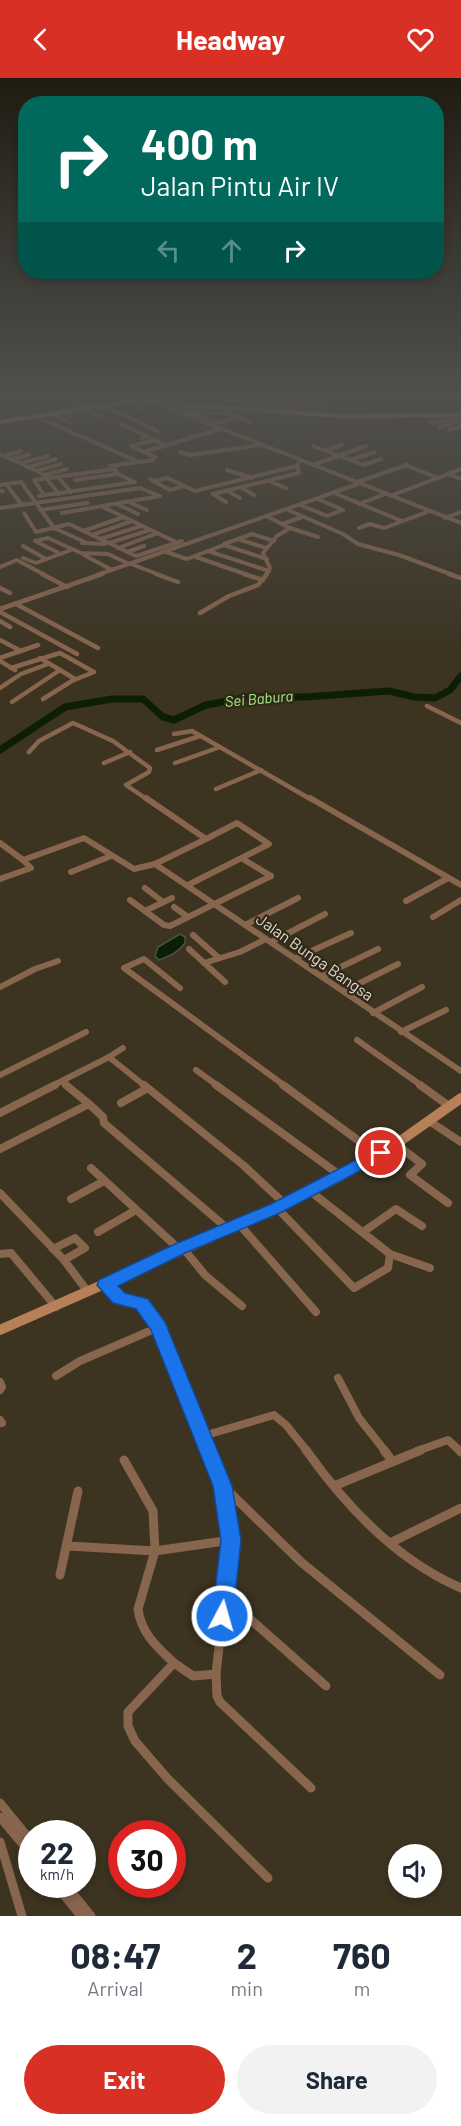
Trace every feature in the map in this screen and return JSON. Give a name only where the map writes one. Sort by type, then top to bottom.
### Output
[{"type":"main road","points":[[0,1330],[105,1285],[181,1248],[281,1206],[341,1176],[396,1144],[461,1098]]},
{"type":"street","points":[[0,485],[6,484],[22,505]]},
{"type":"street","points":[[22,484],[53,528],[85,543],[108,544],[150,530]]},
{"type":"street","points":[[36,484],[44,495]]},
{"type":"street","points":[[51,484],[63,499]]},
{"type":"street","points":[[64,484],[71,492]]},
{"type":"street","points":[[78,484],[84,490]]},
{"type":"street","points":[[93,484],[98,488]]},
{"type":"street","points":[[122,484],[125,487]]},
{"type":"street","points":[[0,508],[63,499],[131,484]]},
{"type":"street","points":[[159,484],[170,490],[184,486]]},
{"type":"street","points":[[179,484],[196,491],[229,484]]},
{"type":"street","points":[[233,484],[254,495]]},
{"type":"street","points":[[226,502],[213,495],[262,484]]},
{"type":"street","points":[[275,484],[286,489]]},
{"type":"street","points":[[0,611],[288,510],[355,484]]},
{"type":"street","points":[[359,484],[427,512],[461,523]]},
{"type":"street","points":[[359,504],[421,484]]},
{"type":"street","points":[[256,485],[261,488]]},
{"type":"street","points":[[39,496],[111,486],[142,488],[160,496],[62,513]]},
{"type":"street","points":[[228,491],[240,498]]},
{"type":"street","points":[[334,493],[402,521]]},
{"type":"street","points":[[137,494],[148,499]]},
{"type":"street","points":[[300,505],[327,516],[343,510],[317,499]]},
{"type":"street","points":[[83,531],[147,510],[130,502]]},
{"type":"street","points":[[40,510],[88,503]]},
{"type":"street","points":[[116,504],[138,514]]},
{"type":"street","points":[[58,507],[69,524],[138,556],[180,542],[102,506]]},
{"type":"street","points":[[288,510],[358,544],[403,556],[461,578]]},
{"type":"street","points":[[359,528],[370,524],[384,528],[427,512]]},
{"type":"street","points":[[444,518],[461,512]]},
{"type":"street","points":[[24,513],[34,532],[69,524]]},
{"type":"street","points":[[268,517],[290,528],[318,537]]},
{"type":"street","points":[[282,524],[303,517]]},
{"type":"street","points":[[92,535],[133,521]]},
{"type":"street","points":[[99,539],[142,525]]},
{"type":"street","points":[[306,533],[325,526]]},
{"type":"street","points":[[200,613],[232,595],[254,589],[269,571],[268,560],[263,553],[290,528]]},
{"type":"street","points":[[118,548],[158,533]]},
{"type":"street","points":[[166,552],[185,559],[252,534],[274,541]]},
{"type":"street","points":[[46,559],[24,546],[48,538],[110,569]]},
{"type":"street","points":[[238,539],[266,548]]},
{"type":"street","points":[[35,541],[60,554]]},
{"type":"street","points":[[108,544],[108,554]]},
{"type":"street","points":[[223,545],[268,560]]},
{"type":"street","points":[[127,552],[144,546]]},
{"type":"street","points":[[23,558],[34,563],[72,550]]},
{"type":"street","points":[[208,551],[269,571]]},
{"type":"street","points":[[81,554],[108,554],[178,582]]},
{"type":"street","points":[[194,556],[263,580]]},
{"type":"street","points":[[0,567],[17,560],[67,587]]},
{"type":"street","points":[[1,590],[10,593]]},
{"type":"street","points":[[16,604],[98,648]]},
{"type":"street","points":[[0,611],[77,654]]},
{"type":"street","points":[[2,623],[10,627]]},
{"type":"street","points":[[0,640],[21,651]]},
{"type":"street","points":[[0,659],[38,645]]},
{"type":"street","points":[[0,672],[60,653],[94,672],[74,680],[43,699]]},
{"type":"street","points":[[40,658],[74,680]]},
{"type":"street","points":[[0,659],[21,674]]},
{"type":"street","points":[[0,688],[21,674],[48,664]]},
{"type":"street","points":[[12,702],[60,670]]},
{"type":"street","points":[[427,706],[461,723]]},
{"type":"street","points":[[29,752],[39,741],[75,723],[103,735],[130,752],[151,771],[126,785],[206,839]]},
{"type":"street","points":[[174,734],[191,730],[461,885]]},
{"type":"street","points":[[157,750],[200,736]]},
{"type":"street","points":[[176,763],[220,747]]},
{"type":"street","points":[[104,763],[130,752]]},
{"type":"street","points":[[216,789],[261,770]]},
{"type":"street","points":[[23,861],[84,838],[134,869],[155,864],[237,824],[269,844],[188,885]]},
{"type":"street","points":[[0,879],[32,868],[2,846]]},
{"type":"street","points":[[71,872],[111,856]]},
{"type":"street","points":[[130,900],[167,926],[271,876],[243,859]]},
{"type":"street","name":"Jalan Bunga Bangsa","points":[[155,864],[461,1071]]},
{"type":"street","points":[[406,901],[448,878]]},
{"type":"street","points":[[145,888],[164,902]]},
{"type":"street","points":[[145,911],[172,898]]},
{"type":"street","points":[[245,925],[298,898]]},
{"type":"street","points":[[433,916],[461,900]]},
{"type":"street","points":[[174,907],[188,917]]},
{"type":"street","points":[[204,963],[269,941],[325,914]]},
{"type":"street","points":[[296,958],[351,933]]},
{"type":"street","points":[[193,935],[219,958]]},
{"type":"street","points":[[189,949],[225,982]]},
{"type":"street","points":[[322,976],[378,949]]},
{"type":"street","points":[[180,988],[144,960],[124,968],[378,1155]]},
{"type":"street","points":[[0,987],[34,969],[58,961]]},
{"type":"street","points":[[344,992],[398,964]]},
{"type":"street","points":[[373,1013],[422,987]]},
{"type":"street","points":[[401,1032],[446,1010]]},
{"type":"street","points":[[0,1075],[86,1032]]},
{"type":"street","points":[[357,1040],[449,1106]]},
{"type":"street","points":[[0,1113],[63,1082],[123,1048]]},
{"type":"street","points":[[109,1057],[226,1152],[281,1206],[354,1288],[388,1269],[390,1254]]},
{"type":"street","points":[[196,1070],[341,1176]]},
{"type":"street","points":[[63,1082],[103,1117],[104,1123],[228,1229]]},
{"type":"street","points":[[121,1104],[146,1089]]},
{"type":"street","points":[[0,1149],[89,1104]]},
{"type":"street","points":[[429,1121],[461,1143]]},
{"type":"street","points":[[396,1144],[423,1165],[410,1175],[448,1203]]},
{"type":"street","points":[[91,1168],[181,1248],[205,1275],[242,1306]]},
{"type":"street","points":[[71,1199],[104,1181]]},
{"type":"street","points":[[310,1191],[390,1254],[430,1268]]},
{"type":"street","points":[[0,1193],[64,1260],[88,1292]]},
{"type":"street","points":[[363,1233],[396,1209],[422,1226]]},
{"type":"street","points":[[98,1232],[136,1210]]},
{"type":"street","points":[[239,1224],[316,1312]]},
{"type":"street","points":[[53,1249],[75,1238],[85,1248],[64,1260]]},
{"type":"street","points":[[0,1254],[11,1253],[56,1307]]},
{"type":"street","points":[[105,1285],[119,1298],[142,1304],[159,1327],[223,1486],[231,1540],[216,1674],[216,1696],[311,1788]]},
{"type":"street","points":[[56,1376],[80,1361],[159,1327]]},
{"type":"street","points":[[338,1378],[359,1418],[392,1461]]},
{"type":"street","points":[[0,1382],[2,1387],[0,1390]]},
{"type":"street","points":[[203,1436],[272,1414],[278,1418],[334,1486],[392,1542],[433,1576],[461,1588]]},
{"type":"street","points":[[334,1486],[448,1440],[461,1452]]},
{"type":"street","points":[[124,1460],[153,1511],[155,1551],[138,1609],[140,1626],[174,1663],[193,1676],[216,1674]]},
{"type":"street","points":[[223,1486],[300,1562],[440,1675]]},
{"type":"street","points":[[60,1575],[78,1491]]},
{"type":"street","points":[[392,1542],[461,1508]]},
{"type":"street","points":[[68,1546],[155,1551],[231,1540]]},
{"type":"street","points":[[224,1596],[326,1686]]},
{"type":"street","points":[[174,1663],[128,1712],[128,1726],[135,1741],[167,1778],[268,1878]]},
{"type":"street","points":[[0,1803],[18,1825]]},
{"type":"street","points":[[0,1817],[18,1838]]},
{"type":"street","points":[[0,1842],[22,1916]]},
{"type":"street","points":[[66,1898],[81,1916]]},
{"type":"street","points":[[76,1898],[91,1916]]},
{"type":"shaded area","points":[[180,934],[185,937],[183,946],[159,960],[155,956],[158,947]]},
{"type":"waterway","name":"Sei Babura","points":[[0,750],[65,707],[112,699],[143,699],[163,717],[174,720],[206,705],[249,697],[305,697],[389,691],[414,697],[435,698],[450,690],[461,676]]},
{"type":"route","points":[[222,1616],[231,1540],[223,1486],[159,1327],[146,1307],[138,1302],[119,1298],[105,1285],[179,1249],[277,1208],[381,1153]]}]
